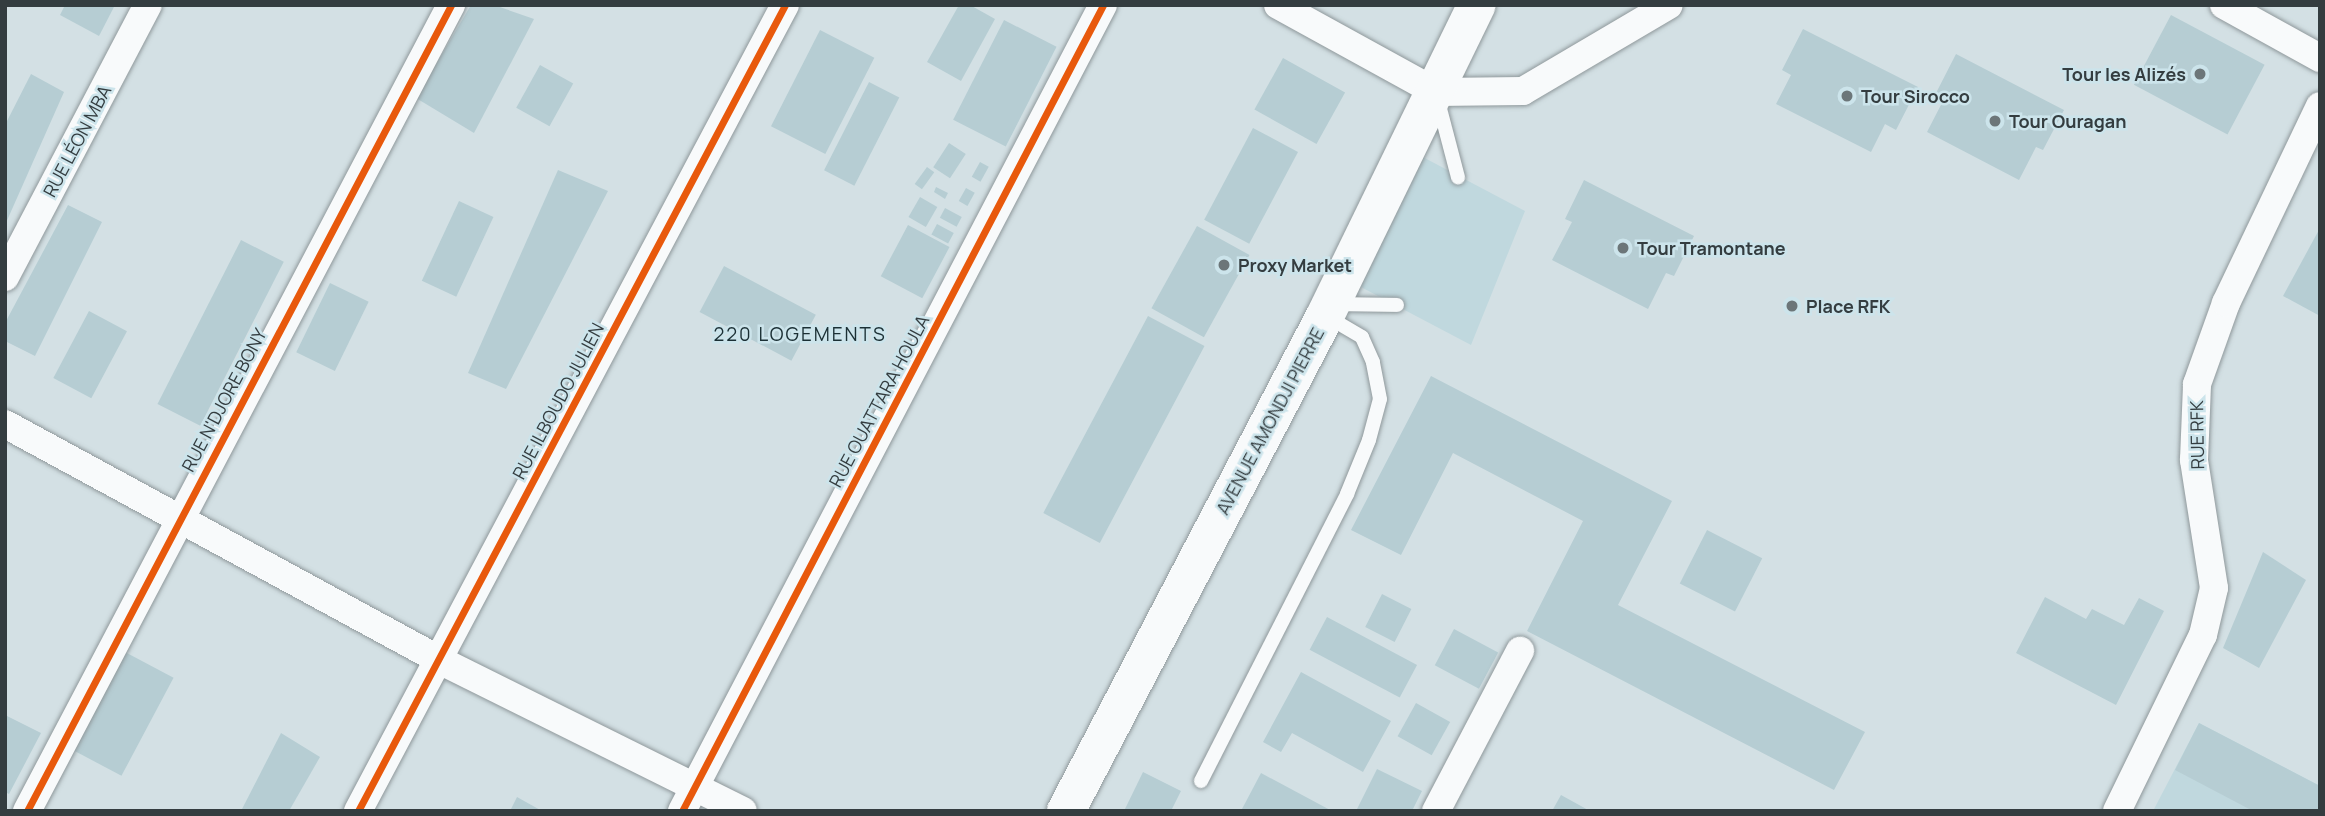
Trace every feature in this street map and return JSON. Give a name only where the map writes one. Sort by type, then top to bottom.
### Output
[{"type":"street","name":"RUE LÉON MBA","points":[[5,277],[148,5]]},
{"type":"street","name":"RUE N'DJORE BONY","points":[[27,811],[180,516],[452,5]]},
{"type":"street","name":"RUE ILBOUDO JULIEN","points":[[358,811],[785,5]]},
{"type":"street","name":"RUE OUATTARA HOULA","points":[[689,799],[1102,5]]},
{"type":"street","points":[[1278,5],[1436,92],[1523,91],[1669,5]]},
{"type":"street","points":[[2224,5],[2320,58]]},
{"type":"street","name":"AVENUE AMONDJI PIERRE","points":[[1066,811],[1328,310],[1436,92],[1481,13]]},
{"type":"street","name":"RUE RFK","points":[[2117,811],[2203,635],[2214,588],[2194,460],[2197,384],[2227,303],[2320,106]]},
{"type":"street","points":[[5,424],[180,516],[689,799],[743,811]]},
{"type":"street","points":[[1437,811],[1520,651]]},
{"type":"lane","points":[[1436,92],[1458,177]]},
{"type":"lane","points":[[1328,310],[1397,305]]},
{"type":"lane","points":[[1201,780],[1347,494],[1369,440],[1380,400],[1373,362],[1362,337],[1328,310]]},
{"type":"shaded area","points":[[1419,155],[1525,211],[1471,345],[1359,286]]},
{"type":"shaded area","points":[[2199,723],[2320,786],[2320,811],[2153,811]]},
{"type":"building","points":[[65,5],[115,5],[99,36],[60,15]]},
{"type":"building","points":[[471,5],[494,5],[534,19],[474,133],[416,98]]},
{"type":"building","points":[[959,5],[970,5],[995,19],[961,81],[927,62]]},
{"type":"building","name":"Tour les Alizés","points":[[2171,15],[2265,65],[2228,135],[2134,85]]},
{"type":"building","points":[[1004,20],[1057,47],[1006,147],[953,120]]},
{"type":"building","name":"Tour Sirocco","points":[[1803,29],[1918,87],[1896,130],[1885,124],[1871,152],[1776,104],[1791,75],[1782,70]]},
{"type":"building","points":[[820,30],[874,58],[825,154],[771,126]]},
{"type":"building","name":"Tour Ouragan","points":[[1956,54],[2064,110],[2043,150],[2036,147],[2019,180],[1927,132],[1944,99],[1935,95]]},
{"type":"building","points":[[1283,58],[1345,92],[1316,144],[1254,110]]},
{"type":"building","points":[[540,65],[573,83],[549,126],[516,108]]},
{"type":"building","points":[[31,74],[64,92],[5,225],[5,125]]},
{"type":"building","points":[[869,82],[899,97],[854,186],[824,170]]},
{"type":"building","points":[[1253,128],[1298,152],[1249,244],[1204,220]]},
{"type":"building","points":[[949,143],[966,154],[950,178],[933,167]]},
{"type":"building","points":[[980,162],[989,167],[981,182],[972,177]]},
{"type":"building","points":[[927,167],[934,172],[922,189],[915,184]]},
{"type":"building","points":[[558,170],[608,191],[506,389],[468,373]]},
{"type":"building","name":"Tour Tramontane","points":[[1584,180],[1694,236],[1674,276],[1666,273],[1648,309],[1552,260],[1572,222],[1565,219]]},
{"type":"building","points":[[936,187],[948,193],[945,199],[934,192]]},
{"type":"building","points":[[966,188],[975,193],[967,206],[959,201]]},
{"type":"building","points":[[920,197],[937,207],[926,227],[908,217]]},
{"type":"building","points":[[459,201],[493,217],[456,297],[422,281]]},
{"type":"building","points":[[68,205],[102,222],[35,356],[5,341],[5,323]]},
{"type":"building","points":[[945,208],[962,217],[957,227],[940,218]]},
{"type":"building","points":[[937,224],[954,233],[948,244],[931,235]]},
{"type":"building","points":[[908,225],[949,247],[922,298],[881,276]]},
{"type":"building","points":[[1197,226],[1249,255],[1204,337],[1151,308]]},
{"type":"building","points":[[2320,228],[2320,316],[2283,296]]},
{"type":"building","points":[[241,240],[284,262],[200,426],[157,404]]},
{"type":"building","points":[[724,266],[816,315],[791,361],[700,312]]},
{"type":"building","points":[[330,283],[369,302],[335,371],[296,352]]},
{"type":"building","points":[[89,311],[127,331],[91,398],[53,378]]},
{"type":"building","points":[[1148,316],[1205,346],[1100,543],[1043,513]]},
{"type":"building","points":[[1431,376],[1672,501],[1618,605],[1865,732],[1834,790],[1527,631],[1583,521],[1453,453],[1401,555],[1351,530]]},
{"type":"building","points":[[1707,530],[1762,558],[1735,612],[1680,583]]},
{"type":"building","points":[[2263,552],[2306,580],[2259,668],[2223,648]]},
{"type":"building","points":[[1382,594],[1411,609],[1395,642],[1365,627]]},
{"type":"building","points":[[2045,597],[2086,619],[2092,609],[2124,625],[2139,598],[2164,611],[2116,705],[2016,653]]},
{"type":"building","points":[[1327,617],[1417,665],[1400,698],[1310,650]]},
{"type":"building","points":[[1454,629],[1498,652],[1479,689],[1435,665]]},
{"type":"building","points":[[125,652],[174,678],[121,776],[73,750]]},
{"type":"building","points":[[1301,672],[1391,721],[1363,772],[1292,733],[1281,752],[1263,742]]},
{"type":"building","points":[[1416,703],[1450,722],[1432,755],[1398,736]]},
{"type":"building","points":[[5,715],[41,733],[9,794],[5,792]]},
{"type":"building","points":[[2199,723],[2320,786],[2320,811],[2253,811],[2175,770]]},
{"type":"building","points":[[281,733],[320,757],[289,811],[241,811]]},
{"type":"building","points":[[1377,769],[1422,791],[1412,811],[1357,809]]},
{"type":"building","points":[[1143,772],[1181,791],[1171,811],[1124,811]]},
{"type":"building","points":[[1261,773],[1332,811],[1242,809]]},
{"type":"building","points":[[1561,795],[1590,811],[1552,811]]},
{"type":"building","points":[[517,797],[542,811],[510,811]]},
{"type":"cycle path","points":[[27,811],[451,5]]},
{"type":"cycle path","points":[[358,811],[785,5]]},
{"type":"cycle path","points":[[682,811],[1103,5]]},
{"type":"place","name":"Tour les Alizés","points":[[2200,74]]},
{"type":"place","name":"Tour Sirocco","points":[[1847,96]]},
{"type":"place","name":"Tour Ouragan","points":[[1995,121]]},
{"type":"place","name":"Tour Tramontane","points":[[1623,248]]},
{"type":"place","name":"Proxy Market","points":[[1224,265]]},
{"type":"place","name":"Place RFK","points":[[1792,306]]},
{"type":"district","name":"220 LOGEMENTS","points":[[800,335]]}]
